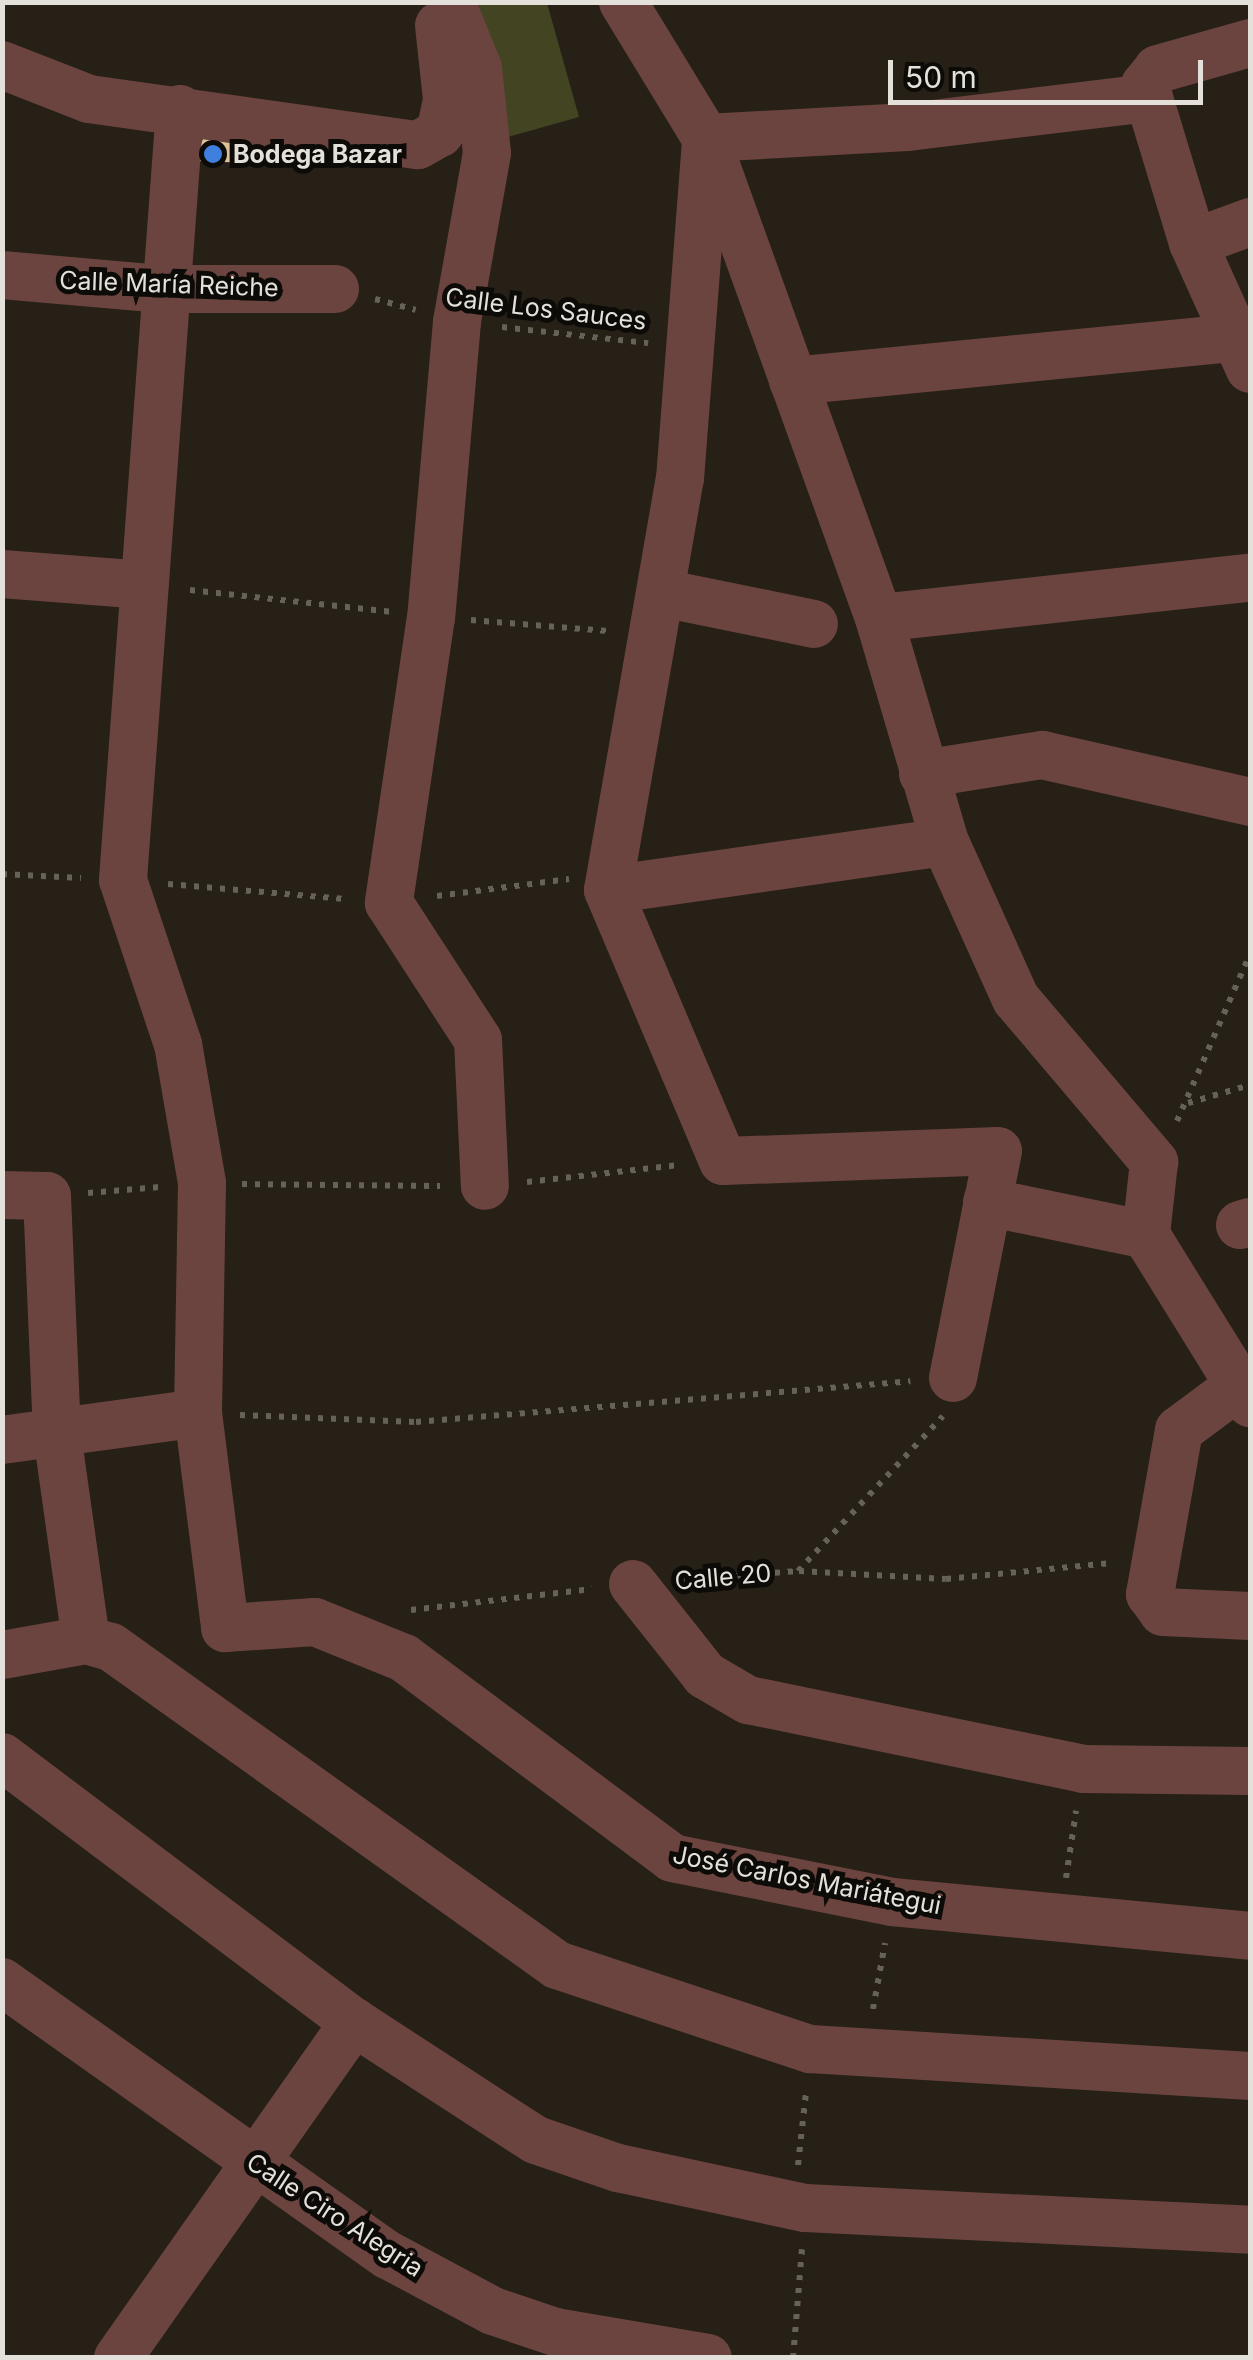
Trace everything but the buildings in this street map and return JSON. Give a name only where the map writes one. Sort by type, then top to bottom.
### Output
[{"type":"street","points":[[2,65],[89,99],[418,146],[440,134],[447,99],[447,48],[432,2]]},
{"type":"street","points":[[451,2],[478,68],[487,153],[457,322],[414,615],[389,903],[478,1040],[485,1186]]},
{"type":"street","points":[[623,2],[706,138],[879,618],[945,842],[1016,999],[1154,1162],[1146,1234],[1244,1395],[1179,1430],[1150,1594],[1162,1612],[1250,1616]]},
{"type":"street","points":[[793,381],[1242,354],[1193,243],[1144,84],[1158,69],[1250,43]]},
{"type":"street","points":[[706,138],[908,127],[1149,98]]},
{"type":"street","points":[[2,1440],[198,1413],[202,1183],[178,1044],[122,880],[163,289],[180,109]]},
{"type":"street","points":[[706,138],[694,348],[658,614],[608,890],[723,1160],[998,1151],[953,1378]]},
{"type":"street","points":[[1193,243],[1250,222]]},
{"type":"street","name":"Calle María Reiche","points":[[2,275],[163,289],[335,289]]},
{"type":"street","points":[[2,574],[145,585]]},
{"type":"street","points":[[879,618],[1250,578]]},
{"type":"street","points":[[658,614],[814,624]]},
{"type":"street","points":[[923,774],[1042,755],[1250,802]]},
{"type":"street","points":[[608,890],[945,842]]},
{"type":"street","points":[[25,1196],[57,1434],[98,1643]]},
{"type":"street","points":[[988,1202],[1146,1234]]},
{"type":"street","name":"José Carlos Mariátegui","points":[[198,1413],[225,1628],[314,1622],[404,1658],[672,1858],[892,1902],[1059,1924],[1250,1936]]},
{"type":"street","points":[[633,1584],[724,1691],[1083,1768],[1250,1771]]},
{"type":"street","points":[[2,1655],[98,1643],[557,1966],[810,2050],[864,2057],[1250,2076]]},
{"type":"street","points":[[2,1757],[354,2022],[536,2140],[800,2207],[1250,2230]]},
{"type":"street","name":"Calle Ciro Alegria","points":[[2,1982],[250,2160],[492,2312],[555,2332],[708,2358]]},
{"type":"street","points":[[118,2358],[250,2160],[354,2022]]},
{"type":"path","name":"Calle Los Sauces","points":[[335,289],[457,322],[694,348]]},
{"type":"path","points":[[145,585],[414,615],[658,614]]},
{"type":"path","points":[[2,874],[122,880]]},
{"type":"path","points":[[1154,1162],[1186,1103],[1250,954]]},
{"type":"path","points":[[1186,1103],[1250,1085]]},
{"type":"path","points":[[25,1196],[202,1183]]},
{"type":"path","points":[[198,1413],[416,1422],[953,1378]]},
{"type":"path","name":"Calle 20","points":[[390,1613],[633,1584],[798,1570],[940,1429],[953,1378]]},
{"type":"path","points":[[798,1570],[946,1579],[1156,1559]]},
{"type":"path","points":[[1059,1924],[1083,1768]]},
{"type":"path","points":[[864,2057],[892,1902]]},
{"type":"path","points":[[794,2358],[810,2050]]},
{"type":"green space","points":[[466,3],[547,3],[579,117],[504,138]]},
{"type":"place","name":"Bodega Bazar","points":[[213,154]]}]
